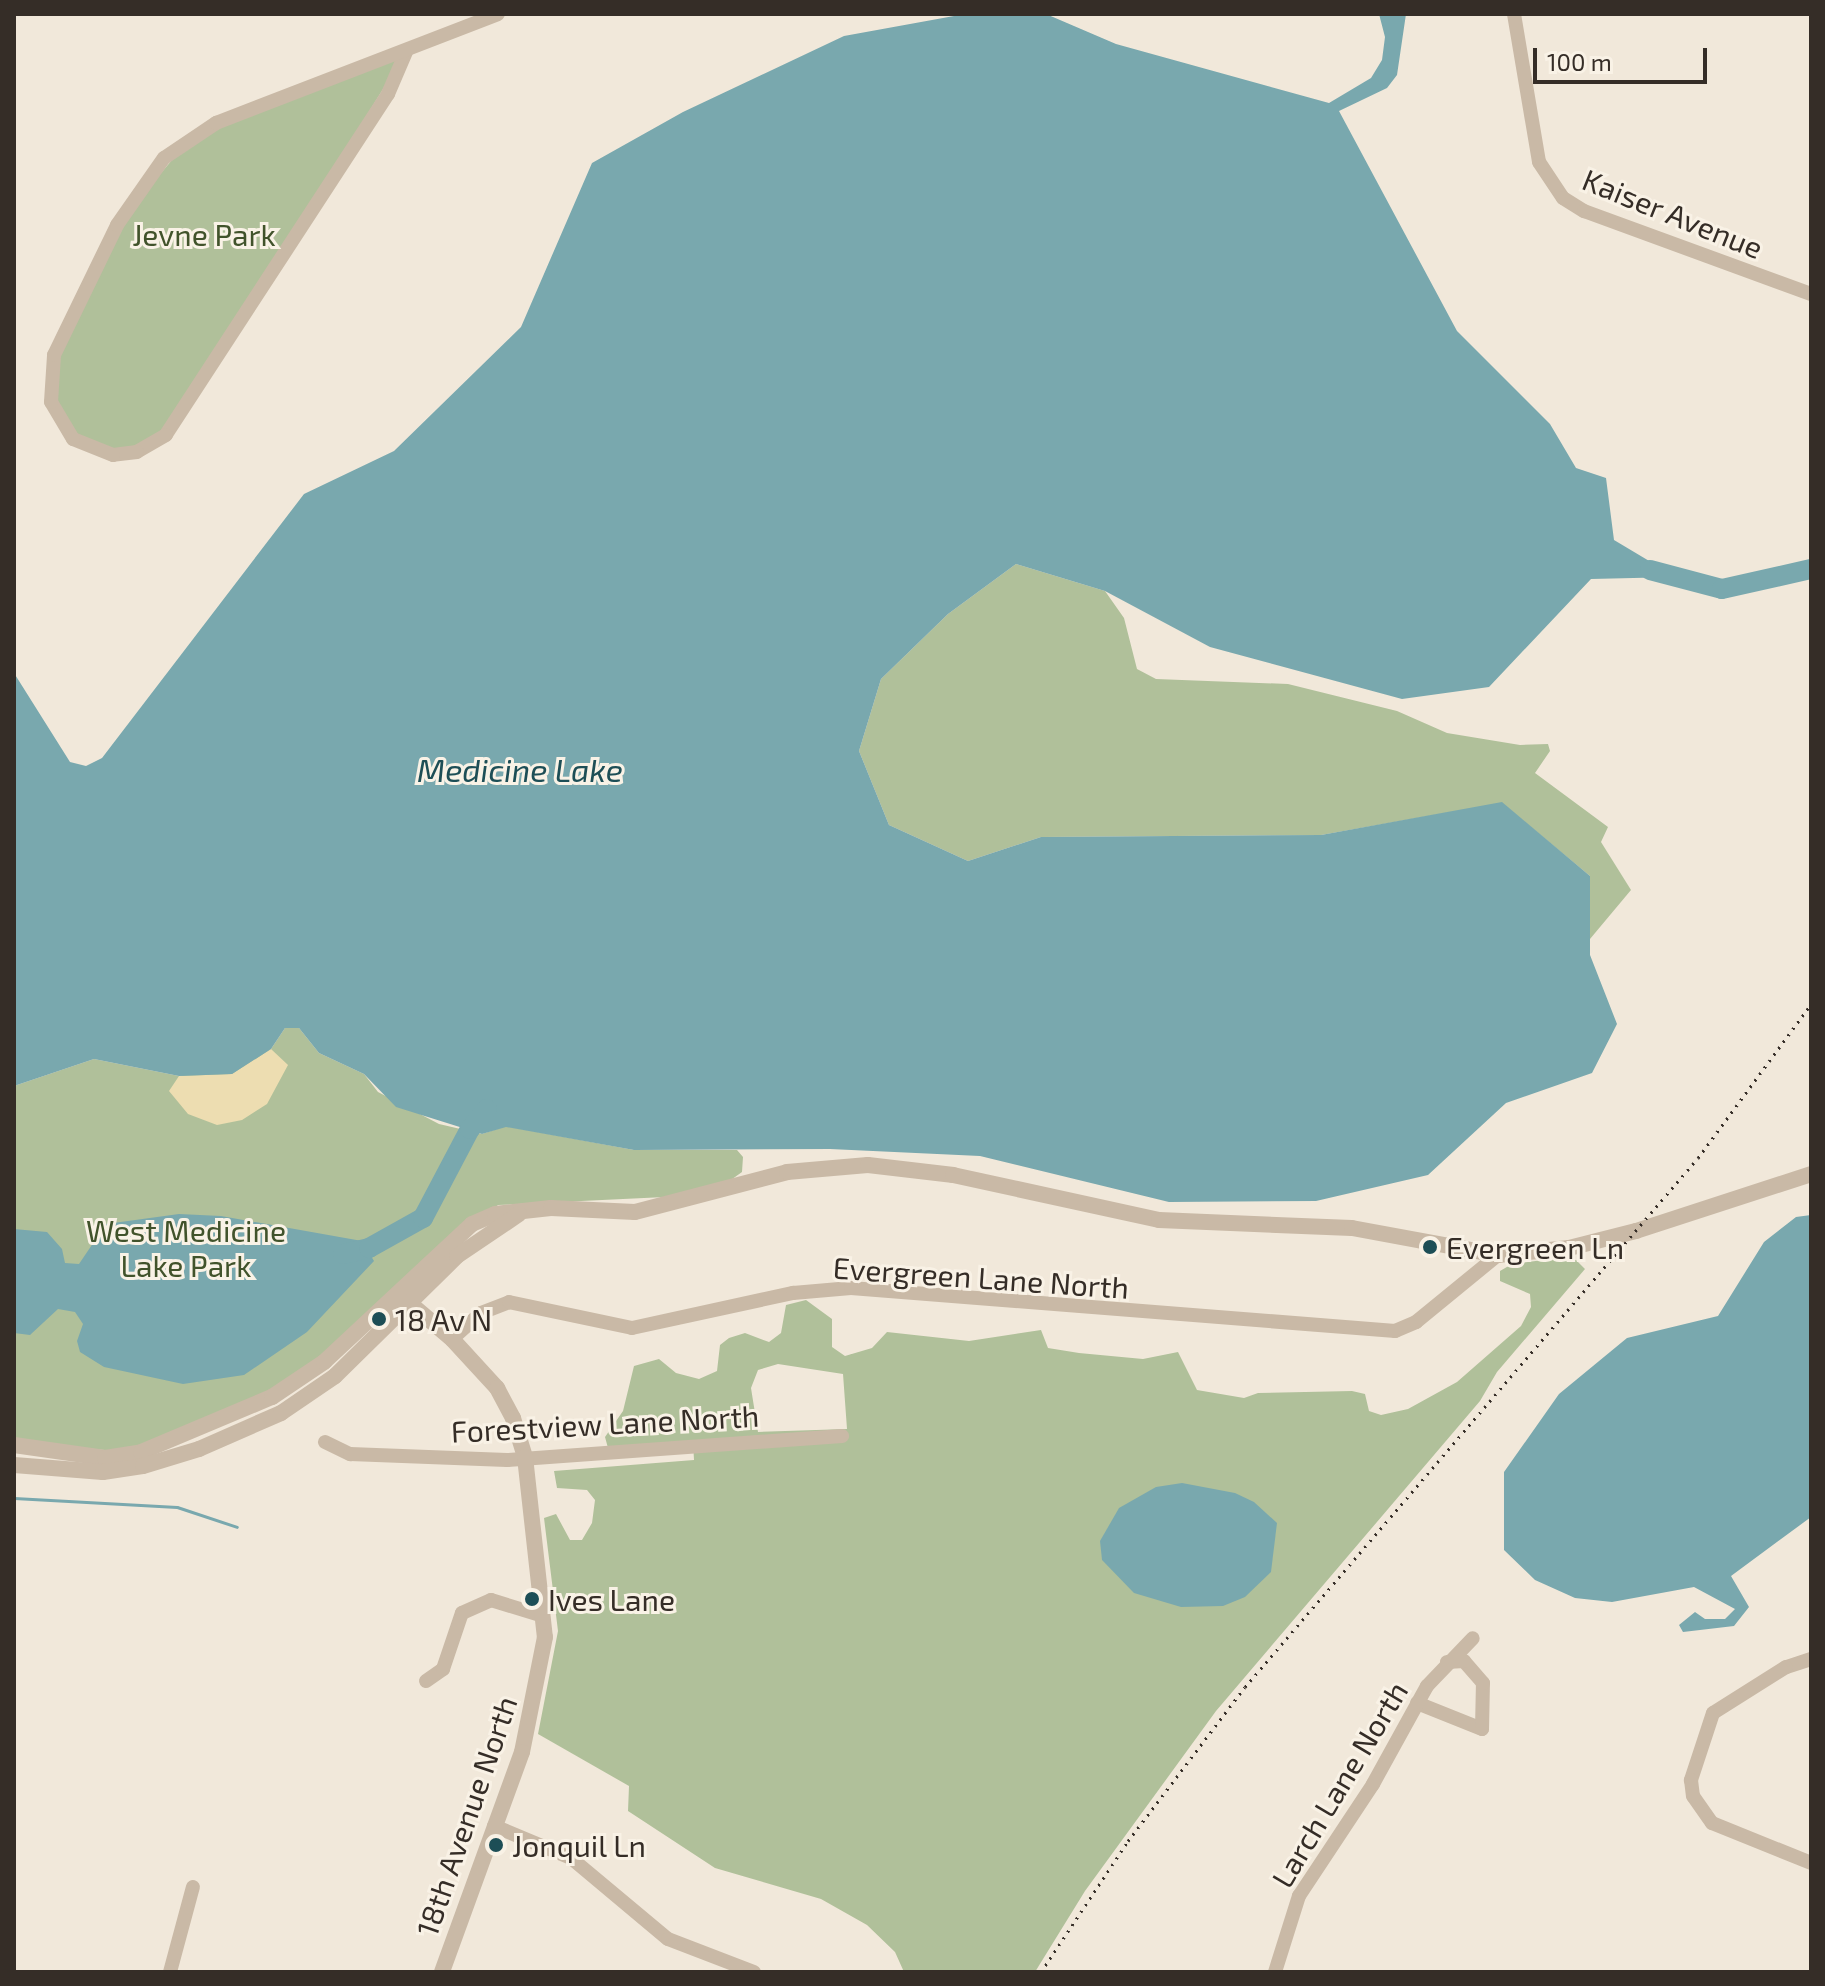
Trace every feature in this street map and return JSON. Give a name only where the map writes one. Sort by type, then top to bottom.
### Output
[{"type":"street","points":[[406,52],[388,94],[166,435],[137,452],[113,455],[73,439],[51,402],[54,355],[117,225],[156,167],[194,134],[216,123],[498,14]]},
{"type":"street","name":"Kaiser Avenue","points":[[1514,14],[1539,162],[1563,198],[1584,211],[1811,294]]},
{"type":"street","points":[[14,1445],[105,1458],[141,1452],[193,1434],[272,1397],[311,1371],[484,1216],[527,1209],[635,1212],[787,1172],[868,1165],[953,1175],[1159,1220],[1352,1228],[1498,1255],[1569,1248],[1636,1231],[1811,1174]]},
{"type":"street","points":[[14,1465],[103,1472],[199,1449],[281,1413],[335,1376],[413,1305],[457,1256],[527,1209]]},
{"type":"street","name":"Evergreen Lane North","points":[[452,1339],[481,1313],[509,1302],[632,1328],[793,1293],[851,1288],[1395,1331],[1416,1322],[1498,1255]]},
{"type":"street","name":"18th Avenue North","points":[[399,1294],[452,1339],[497,1388],[525,1457],[543,1616],[543,1650],[533,1715],[442,1972]]},
{"type":"street","name":"Forestview Lane North","points":[[325,1442],[350,1454],[525,1457],[842,1436]]},
{"type":"street","points":[[426,1681],[443,1669],[462,1613],[491,1600],[543,1616]]},
{"type":"street","name":"Larch Lane North","points":[[1275,1972],[1299,1896],[1373,1784],[1417,1703],[1447,1663],[1473,1638]]},
{"type":"street","points":[[1811,1659],[1786,1667],[1728,1700],[1713,1713],[1693,1763],[1697,1804],[1712,1823],[1811,1863]]},
{"type":"street","points":[[1417,1703],[1482,1729],[1483,1683],[1464,1661],[1447,1663]]},
{"type":"street","points":[[494,1826],[571,1858],[668,1939],[753,1972]]},
{"type":"street","points":[[170,1972],[193,1887]]},
{"type":"green space","name":"Jevne Park","points":[[406,52],[183,412],[137,452],[86,449],[51,402],[50,374],[117,225],[194,134]]},
{"type":"green space","points":[[1016,564],[1105,591],[1124,618],[1137,669],[1156,679],[1288,684],[1397,711],[1447,733],[1520,745],[1548,744],[1550,751],[1535,773],[1608,827],[1601,842],[1631,890],[1590,939],[1590,876],[1502,803],[1321,835],[1041,837],[968,861],[889,825],[859,751],[881,679],[948,614]]},
{"type":"green space","name":"West Medicine Lake Park","points":[[285,1028],[299,1028],[319,1053],[364,1074],[378,1092],[439,1124],[482,1134],[506,1126],[634,1150],[737,1150],[743,1157],[742,1172],[728,1182],[665,1197],[498,1205],[272,1397],[141,1452],[14,1445],[14,1086],[94,1059],[179,1076],[271,1049]]},
{"type":"green space","points":[[1559,1258],[1576,1260],[1585,1269],[1497,1372],[1480,1401],[1216,1711],[1085,1891],[1035,1972],[904,1972],[895,1952],[867,1925],[821,1899],[715,1868],[628,1811],[629,1786],[538,1734],[558,1631],[544,1518],[556,1514],[570,1540],[582,1540],[592,1523],[595,1500],[587,1490],[557,1488],[554,1471],[694,1460],[693,1442],[608,1448],[605,1437],[623,1411],[634,1366],[659,1359],[676,1373],[699,1379],[717,1371],[720,1345],[729,1338],[745,1333],[769,1342],[781,1333],[786,1305],[806,1300],[832,1319],[832,1347],[845,1356],[872,1348],[887,1332],[969,1341],[1041,1330],[1048,1348],[1079,1353],[1143,1359],[1178,1352],[1197,1390],[1244,1398],[1258,1393],[1352,1391],[1365,1394],[1369,1411],[1381,1415],[1408,1409],[1457,1382],[1521,1326],[1531,1307],[1530,1294],[1500,1281],[1500,1271],[1512,1264]],"holes":[[[778,1364],[843,1374],[847,1429],[758,1432],[751,1388],[758,1370]]]},
{"type":"sand","points":[[271,1049],[288,1065],[267,1104],[242,1120],[217,1125],[188,1114],[169,1091],[179,1076],[232,1074]]},
{"type":"water","name":"Medicine Lake","points":[[965,14],[1046,14],[1116,44],[1329,103],[1371,78],[1382,60],[1385,37],[1379,14],[1406,14],[1397,75],[1387,88],[1339,111],[1457,331],[1550,424],[1576,468],[1606,478],[1614,540],[1676,577],[1591,579],[1489,687],[1402,699],[1210,647],[1105,591],[1016,564],[948,614],[881,679],[859,751],[889,825],[968,861],[1041,837],[1321,835],[1502,802],[1590,876],[1590,955],[1617,1024],[1592,1073],[1506,1103],[1428,1175],[1316,1201],[1169,1202],[980,1156],[830,1149],[634,1150],[506,1127],[482,1134],[396,1107],[364,1074],[319,1053],[299,1028],[285,1028],[271,1049],[232,1074],[179,1076],[94,1059],[14,1086],[14,673],[70,762],[86,766],[102,758],[304,494],[394,451],[521,327],[592,163],[683,112],[844,36]]},
{"type":"water","points":[[179,1214],[221,1216],[362,1241],[374,1261],[307,1332],[244,1375],[183,1384],[104,1367],[80,1352],[77,1341],[83,1324],[75,1312],[58,1309],[30,1335],[14,1333],[14,1229],[47,1232],[62,1249],[65,1263],[79,1264],[106,1224]]},
{"type":"water","points":[[1811,1215],[1811,1517],[1731,1576],[1749,1607],[1734,1626],[1683,1632],[1679,1625],[1695,1612],[1705,1619],[1725,1619],[1735,1609],[1694,1587],[1612,1602],[1575,1598],[1535,1580],[1504,1550],[1504,1472],[1559,1394],[1627,1338],[1718,1316],[1764,1242],[1796,1217]]},
{"type":"water","points":[[1182,1483],[1235,1493],[1254,1502],[1277,1523],[1271,1572],[1245,1597],[1223,1606],[1181,1607],[1134,1593],[1102,1560],[1100,1541],[1119,1508],[1156,1487]]},
{"type":"waterway","points":[[1650,570],[1722,589],[1811,569]]},
{"type":"waterway","points":[[343,1254],[369,1248],[423,1218],[470,1129],[487,1109]]},
{"type":"waterway","points":[[14,1498],[177,1507],[237,1527]]},
{"type":"railway","points":[[1041,1972],[1128,1841],[1245,1687],[1698,1158],[1811,1004]]},
{"type":"place","name":"Evergreen Ln","points":[[1430,1247]]},
{"type":"place","name":"18 Av N","points":[[379,1319]]},
{"type":"place","name":"Ives Lane","points":[[532,1599]]},
{"type":"place","name":"Jonquil Ln","points":[[496,1845]]}]
